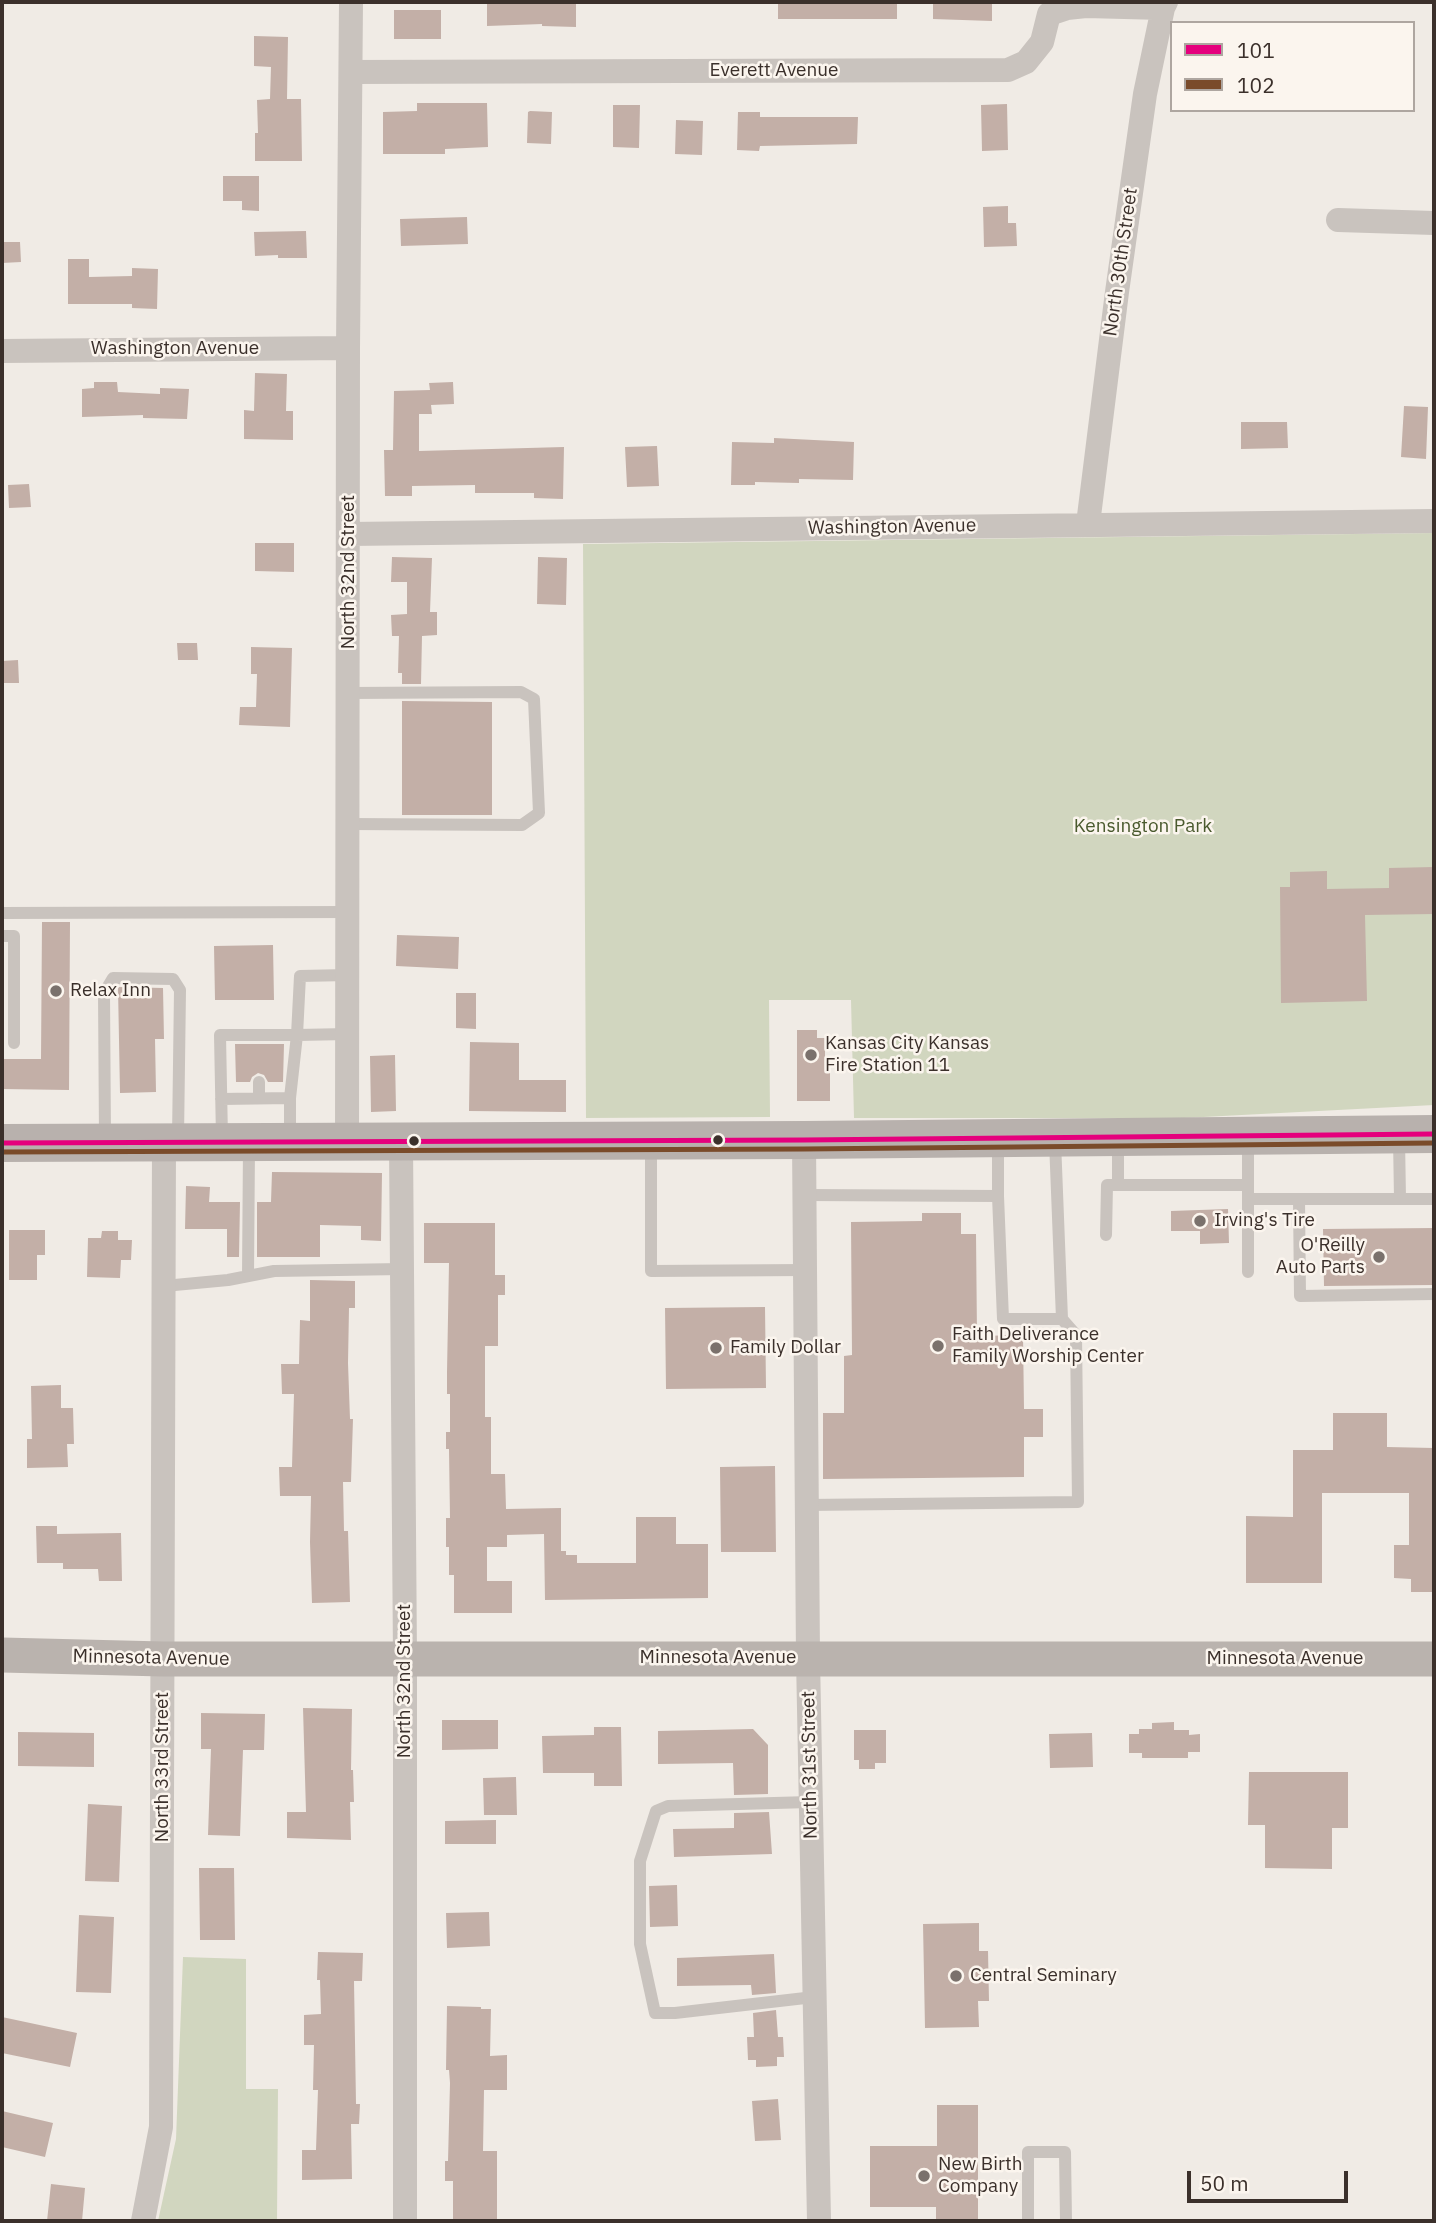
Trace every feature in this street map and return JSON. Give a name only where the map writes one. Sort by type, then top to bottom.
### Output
[{"type":"main road","points":[[2,1143],[804,1140],[1417,1134]]},
{"type":"main road","name":"Minnesota Avenue","points":[[2,1656],[163,1659],[1434,1659]]},
{"type":"street","name":"North 32nd Street","points":[[347,1142],[351,2]]},
{"type":"street","name":"Everett Avenue","points":[[352,72],[1008,70],[1026,62],[1042,41],[1049,8],[1165,5]]},
{"type":"street","name":"North 30th Street","points":[[1088,524],[1116,292],[1141,120],[1165,5]]},
{"type":"street","points":[[1338,220],[1434,223]]},
{"type":"street","name":"Washington Avenue","points":[[2,351],[348,348]]},
{"type":"street","name":"Washington Avenue","points":[[349,534],[1434,521]]},
{"type":"street","name":"North 31st Street","points":[[804,1140],[808,1658],[818,2221]]},
{"type":"street","name":"North 33rd Street","points":[[143,2221],[161,2127],[164,1286],[171,1142]]},
{"type":"street","name":"North 32nd Street","points":[[401,1142],[405,2221]]},
{"type":"lane","points":[[348,824],[522,824],[539,813],[534,699],[521,691],[349,693]]},
{"type":"lane","points":[[2,913],[348,912]]},
{"type":"lane","points":[[2,936],[14,936],[13,1043]]},
{"type":"lane","points":[[290,1142],[290,1098],[300,976],[348,975]]},
{"type":"lane","points":[[105,1142],[104,993],[113,978],[173,979],[180,990],[171,1142]]},
{"type":"lane","points":[[247,1276],[236,1142],[221,1100],[220,1035],[259,1039],[348,1034]]},
{"type":"lane","points":[[259,1082],[259,1098]]},
{"type":"lane","points":[[221,1100],[290,1098]]},
{"type":"lane","points":[[1400,1199],[1417,1134]]},
{"type":"lane","points":[[1248,1136],[1248,1272]]},
{"type":"lane","points":[[807,1504],[1078,1502],[1076,1335],[1062,1319],[1055,1137]]},
{"type":"lane","points":[[1118,1137],[1118,1185]]},
{"type":"lane","points":[[998,1138],[1003,1319],[1062,1319]]},
{"type":"lane","points":[[651,1140],[651,1271],[805,1270]]},
{"type":"lane","points":[[1106,1235],[1107,1185],[1248,1185]]},
{"type":"lane","points":[[805,1195],[998,1196]]},
{"type":"lane","points":[[1248,1199],[1434,1199]]},
{"type":"lane","points":[[1299,1199],[1300,1296],[1434,1294]]},
{"type":"lane","points":[[164,1286],[228,1280],[274,1271],[402,1269]]},
{"type":"lane","points":[[810,1802],[667,1806],[656,1811],[640,1861],[640,1944],[655,2012],[675,2013],[814,1997]]},
{"type":"lane","points":[[1028,2221],[1028,2152],[1065,2152],[1066,2221]]},
{"type":"green space","name":"Kensington Park","points":[[1434,533],[1434,1105],[1184,1118],[854,1118],[851,1000],[769,1000],[770,1117],[586,1118],[583,544]]},
{"type":"green space","points":[[183,1957],[246,1959],[246,2089],[278,2089],[277,2221],[158,2221],[176,2139]]},
{"type":"building","points":[[487,2],[576,2],[576,27],[542,24],[487,26]]},
{"type":"building","points":[[778,2],[897,2],[897,19],[778,19]]},
{"type":"building","points":[[933,2],[992,2],[992,21],[933,19]]},
{"type":"building","points":[[394,10],[441,10],[441,39],[394,39]]},
{"type":"building","points":[[254,36],[288,37],[287,99],[301,99],[302,161],[255,161],[257,100],[270,99],[271,67],[254,66]]},
{"type":"building","points":[[417,103],[487,103],[488,147],[445,149],[445,154],[383,154],[383,112],[417,111]]},
{"type":"building","points":[[1007,104],[1008,150],[982,151],[981,105]]},
{"type":"building","points":[[613,105],[640,105],[639,148],[613,147]]},
{"type":"building","points":[[530,111],[552,112],[551,144],[527,143]]},
{"type":"building","points":[[738,112],[760,112],[760,117],[858,117],[857,144],[760,146],[759,151],[737,150]]},
{"type":"building","points":[[676,120],[703,121],[702,155],[675,154]]},
{"type":"building","points":[[223,176],[259,176],[259,211],[242,210],[242,201],[223,201]]},
{"type":"building","points":[[1008,206],[1008,223],[1016,223],[1017,246],[984,247],[983,207]]},
{"type":"building","points":[[467,217],[468,244],[401,246],[400,219]]},
{"type":"building","points":[[306,231],[307,258],[255,256],[254,232]]},
{"type":"building","points":[[2,242],[20,242],[21,262],[2,263]]},
{"type":"building","points":[[68,259],[89,259],[89,277],[132,276],[132,268],[158,269],[157,309],[132,308],[132,304],[68,304]]},
{"type":"building","points":[[255,373],[287,374],[286,411],[293,411],[293,440],[244,439],[244,410],[254,411]]},
{"type":"building","points":[[94,382],[117,382],[118,392],[160,394],[160,388],[189,389],[187,419],[143,418],[143,415],[82,417],[82,389],[94,388]]},
{"type":"building","points":[[453,382],[454,404],[431,405],[432,414],[419,414],[419,451],[564,447],[563,499],[534,498],[534,493],[475,493],[475,485],[412,486],[412,496],[385,496],[384,450],[393,450],[394,391],[430,390],[429,383]]},
{"type":"building","points":[[1404,406],[1428,407],[1426,459],[1401,457]]},
{"type":"building","points":[[1241,422],[1287,422],[1288,448],[1241,449]]},
{"type":"building","points":[[774,438],[854,442],[853,480],[799,479],[799,483],[755,482],[755,485],[731,485],[732,442],[774,443]]},
{"type":"building","points":[[657,446],[659,486],[627,487],[625,447]]},
{"type":"building","points":[[29,484],[31,507],[9,508],[8,485]]},
{"type":"building","points":[[255,543],[294,543],[294,572],[255,571]]},
{"type":"building","points":[[392,557],[432,558],[430,612],[437,612],[437,635],[422,636],[421,684],[402,684],[402,673],[398,673],[399,636],[392,636],[391,615],[407,614],[407,582],[391,582]]},
{"type":"building","points":[[538,557],[567,558],[566,605],[537,604]]},
{"type":"building","points":[[177,643],[197,643],[198,660],[178,660]]},
{"type":"building","points":[[251,647],[292,648],[290,727],[239,725],[240,707],[256,707],[257,674],[251,674]]},
{"type":"building","points":[[18,660],[19,683],[2,683],[2,661]]},
{"type":"building","points":[[402,701],[492,702],[492,815],[402,815]]},
{"type":"building","points":[[1434,867],[1434,914],[1365,915],[1367,1001],[1281,1003],[1280,887],[1290,887],[1290,872],[1327,871],[1327,889],[1389,888],[1389,868]]},
{"type":"building","name":"Relax Inn","points":[[42,922],[70,922],[69,1090],[2,1089],[2,1059],[41,1059]]},
{"type":"building","points":[[397,935],[459,937],[458,969],[396,966]]},
{"type":"building","points":[[273,945],[274,1000],[215,1000],[214,946]]},
{"type":"building","points":[[118,987],[163,988],[164,1039],[155,1039],[156,1092],[120,1093]]},
{"type":"building","points":[[456,993],[476,993],[476,1029],[456,1028]]},
{"type":"building","name":"Kansas City Kansas Fire Station 11","points":[[797,1030],[817,1030],[817,1038],[825,1038],[825,1073],[830,1073],[830,1101],[797,1101]]},
{"type":"building","points":[[470,1042],[519,1043],[519,1080],[566,1080],[566,1112],[469,1111]]},
{"type":"building","points":[[235,1044],[284,1044],[283,1082],[268,1082],[264,1075],[258,1073],[250,1082],[236,1082]]},
{"type":"building","points":[[395,1055],[396,1111],[371,1112],[370,1056]]},
{"type":"building","points":[[272,1172],[382,1173],[381,1241],[361,1240],[361,1226],[320,1225],[320,1257],[257,1257],[257,1202],[271,1202]]},
{"type":"building","points":[[186,1186],[210,1187],[209,1202],[240,1202],[239,1257],[227,1257],[227,1229],[185,1229]]},
{"type":"building","name":"Irving's Tire","points":[[1228,1209],[1229,1243],[1200,1244],[1200,1231],[1171,1231],[1171,1211]]},
{"type":"building","name":"Faith Deliverance Family Worship Center","points":[[922,1213],[961,1213],[961,1234],[976,1234],[977,1336],[1023,1335],[1024,1409],[1043,1409],[1043,1437],[1024,1437],[1024,1477],[823,1479],[823,1413],[844,1413],[844,1356],[852,1355],[851,1222],[922,1221]]},
{"type":"building","points":[[424,1223],[495,1223],[495,1275],[505,1275],[505,1295],[498,1295],[498,1346],[485,1346],[485,1417],[491,1417],[491,1474],[505,1474],[506,1509],[561,1508],[561,1551],[566,1551],[566,1555],[577,1555],[577,1563],[636,1563],[636,1517],[676,1517],[676,1544],[708,1544],[708,1598],[545,1600],[544,1534],[507,1535],[507,1547],[487,1547],[487,1581],[512,1581],[512,1613],[454,1613],[454,1575],[449,1575],[449,1547],[446,1547],[446,1518],[450,1518],[449,1449],[446,1449],[446,1432],[450,1432],[450,1394],[447,1394],[449,1263],[424,1263]]},
{"type":"building","name":"O'Reilly Auto Parts","points":[[1434,1228],[1434,1285],[1324,1286],[1323,1229]]},
{"type":"building","points":[[9,1230],[45,1230],[45,1255],[37,1255],[37,1280],[9,1280]]},
{"type":"building","points":[[102,1231],[118,1231],[118,1240],[132,1240],[131,1260],[121,1260],[120,1278],[87,1277],[88,1238],[101,1238]]},
{"type":"building","points":[[310,1280],[355,1281],[355,1308],[349,1308],[350,1419],[353,1419],[351,1482],[343,1482],[344,1531],[348,1531],[350,1602],[312,1603],[311,1496],[280,1496],[279,1467],[292,1467],[294,1394],[282,1394],[281,1364],[299,1364],[300,1320],[310,1321]]},
{"type":"building","name":"Family Dollar","points":[[765,1307],[766,1388],[666,1389],[665,1308]]},
{"type":"building","points":[[61,1385],[61,1408],[73,1408],[74,1444],[67,1444],[68,1467],[27,1468],[27,1439],[32,1439],[31,1386]]},
{"type":"building","points":[[1333,1413],[1387,1413],[1387,1447],[1434,1448],[1434,1592],[1411,1592],[1411,1579],[1394,1578],[1394,1545],[1409,1545],[1409,1493],[1322,1493],[1322,1583],[1246,1583],[1246,1516],[1293,1517],[1293,1450],[1333,1450]]},
{"type":"building","points":[[775,1466],[776,1552],[721,1552],[720,1467]]},
{"type":"building","points":[[36,1526],[57,1526],[57,1534],[121,1533],[122,1581],[99,1581],[98,1569],[63,1569],[63,1563],[37,1563]]},
{"type":"building","points":[[303,1708],[352,1709],[351,1770],[354,1802],[350,1802],[351,1840],[287,1838],[287,1812],[306,1812]]},
{"type":"building","points":[[201,1713],[265,1714],[264,1750],[243,1750],[240,1836],[208,1835],[211,1749],[201,1749]]},
{"type":"building","points":[[442,1720],[498,1720],[498,1749],[442,1750]]},
{"type":"building","points":[[1174,1722],[1174,1730],[1189,1730],[1189,1735],[1200,1734],[1200,1752],[1188,1752],[1188,1758],[1142,1758],[1142,1753],[1129,1753],[1129,1734],[1139,1734],[1139,1729],[1152,1729],[1152,1723]]},
{"type":"building","points":[[594,1727],[621,1727],[622,1786],[594,1786],[594,1773],[543,1773],[542,1736],[594,1735]]},
{"type":"building","points":[[753,1729],[768,1745],[768,1794],[734,1795],[733,1763],[658,1764],[658,1731]]},
{"type":"building","points":[[854,1730],[886,1730],[886,1763],[875,1763],[875,1769],[859,1769],[859,1760],[854,1760]]},
{"type":"building","points":[[18,1732],[94,1733],[94,1767],[18,1766]]},
{"type":"building","points":[[1092,1733],[1093,1767],[1050,1768],[1049,1734]]},
{"type":"building","points":[[1249,1772],[1348,1772],[1348,1828],[1332,1828],[1332,1869],[1265,1868],[1265,1825],[1248,1825]]},
{"type":"building","points":[[516,1777],[517,1815],[484,1815],[483,1778]]},
{"type":"building","points":[[88,1804],[122,1806],[119,1882],[85,1881]]},
{"type":"building","points":[[769,1812],[772,1854],[674,1857],[673,1829],[734,1828],[734,1813]]},
{"type":"building","points":[[496,1820],[496,1844],[445,1844],[445,1821]]},
{"type":"building","points":[[199,1868],[234,1868],[235,1940],[200,1940]]},
{"type":"building","points":[[677,1885],[678,1926],[650,1927],[649,1886]]},
{"type":"building","points":[[489,1912],[490,1946],[447,1948],[446,1913]]},
{"type":"building","points":[[79,1915],[114,1917],[111,1993],[76,1992]]},
{"type":"building","name":"Central Seminary","points":[[979,1923],[979,1951],[988,1951],[989,2001],[978,2001],[979,2027],[925,2028],[923,1924]]},
{"type":"building","points":[[318,1952],[363,1953],[362,1981],[354,1981],[356,2104],[360,2104],[359,2124],[351,2124],[352,2179],[302,2180],[302,2150],[316,2150],[318,2090],[313,2090],[314,2045],[304,2045],[304,2015],[321,2014],[320,1980],[317,1980]]},
{"type":"building","points":[[774,1954],[776,1993],[752,1995],[751,1985],[677,1986],[677,1958]]},
{"type":"building","points":[[447,2006],[491,2009],[490,2056],[507,2055],[507,2090],[484,2090],[483,2151],[497,2151],[497,2221],[453,2221],[453,2181],[445,2181],[450,2083],[449,2070],[446,2070]]},
{"type":"building","points":[[776,2010],[778,2037],[783,2037],[784,2057],[777,2057],[777,2066],[756,2067],[756,2060],[748,2060],[747,2037],[754,2037],[753,2013]]},
{"type":"building","points":[[2,2017],[77,2033],[70,2067],[2,2053]]},
{"type":"building","points":[[778,2099],[781,2140],[755,2141],[752,2101]]},
{"type":"building","name":"New Birth Company","points":[[937,2105],[978,2105],[978,2221],[936,2221],[936,2207],[870,2207],[870,2146],[937,2146]]},
{"type":"building","points":[[2,2111],[53,2123],[45,2157],[2,2147]]},
{"type":"building","points":[[51,2184],[85,2188],[82,2221],[47,2221]]},
{"type":"transit line","name":"101","points":[[2,1143],[1434,1134]]},
{"type":"transit line","name":"102","points":[[2,1152],[1434,1143]]},
{"type":"place","name":"Relax Inn","points":[[56,991]]},
{"type":"place","name":"Kansas City Kansas Fire Station 11","points":[[811,1055]]},
{"type":"place","name":"Irving's Tire","points":[[1200,1221]]},
{"type":"place","name":"O'Reilly Auto Parts","points":[[1379,1257]]},
{"type":"place","name":"Faith Deliverance Family Worship Center","points":[[938,1346]]},
{"type":"place","name":"Family Dollar","points":[[716,1348]]},
{"type":"place","name":"Central Seminary","points":[[956,1976]]},
{"type":"place","name":"New Birth Company","points":[[924,2176]]}]
